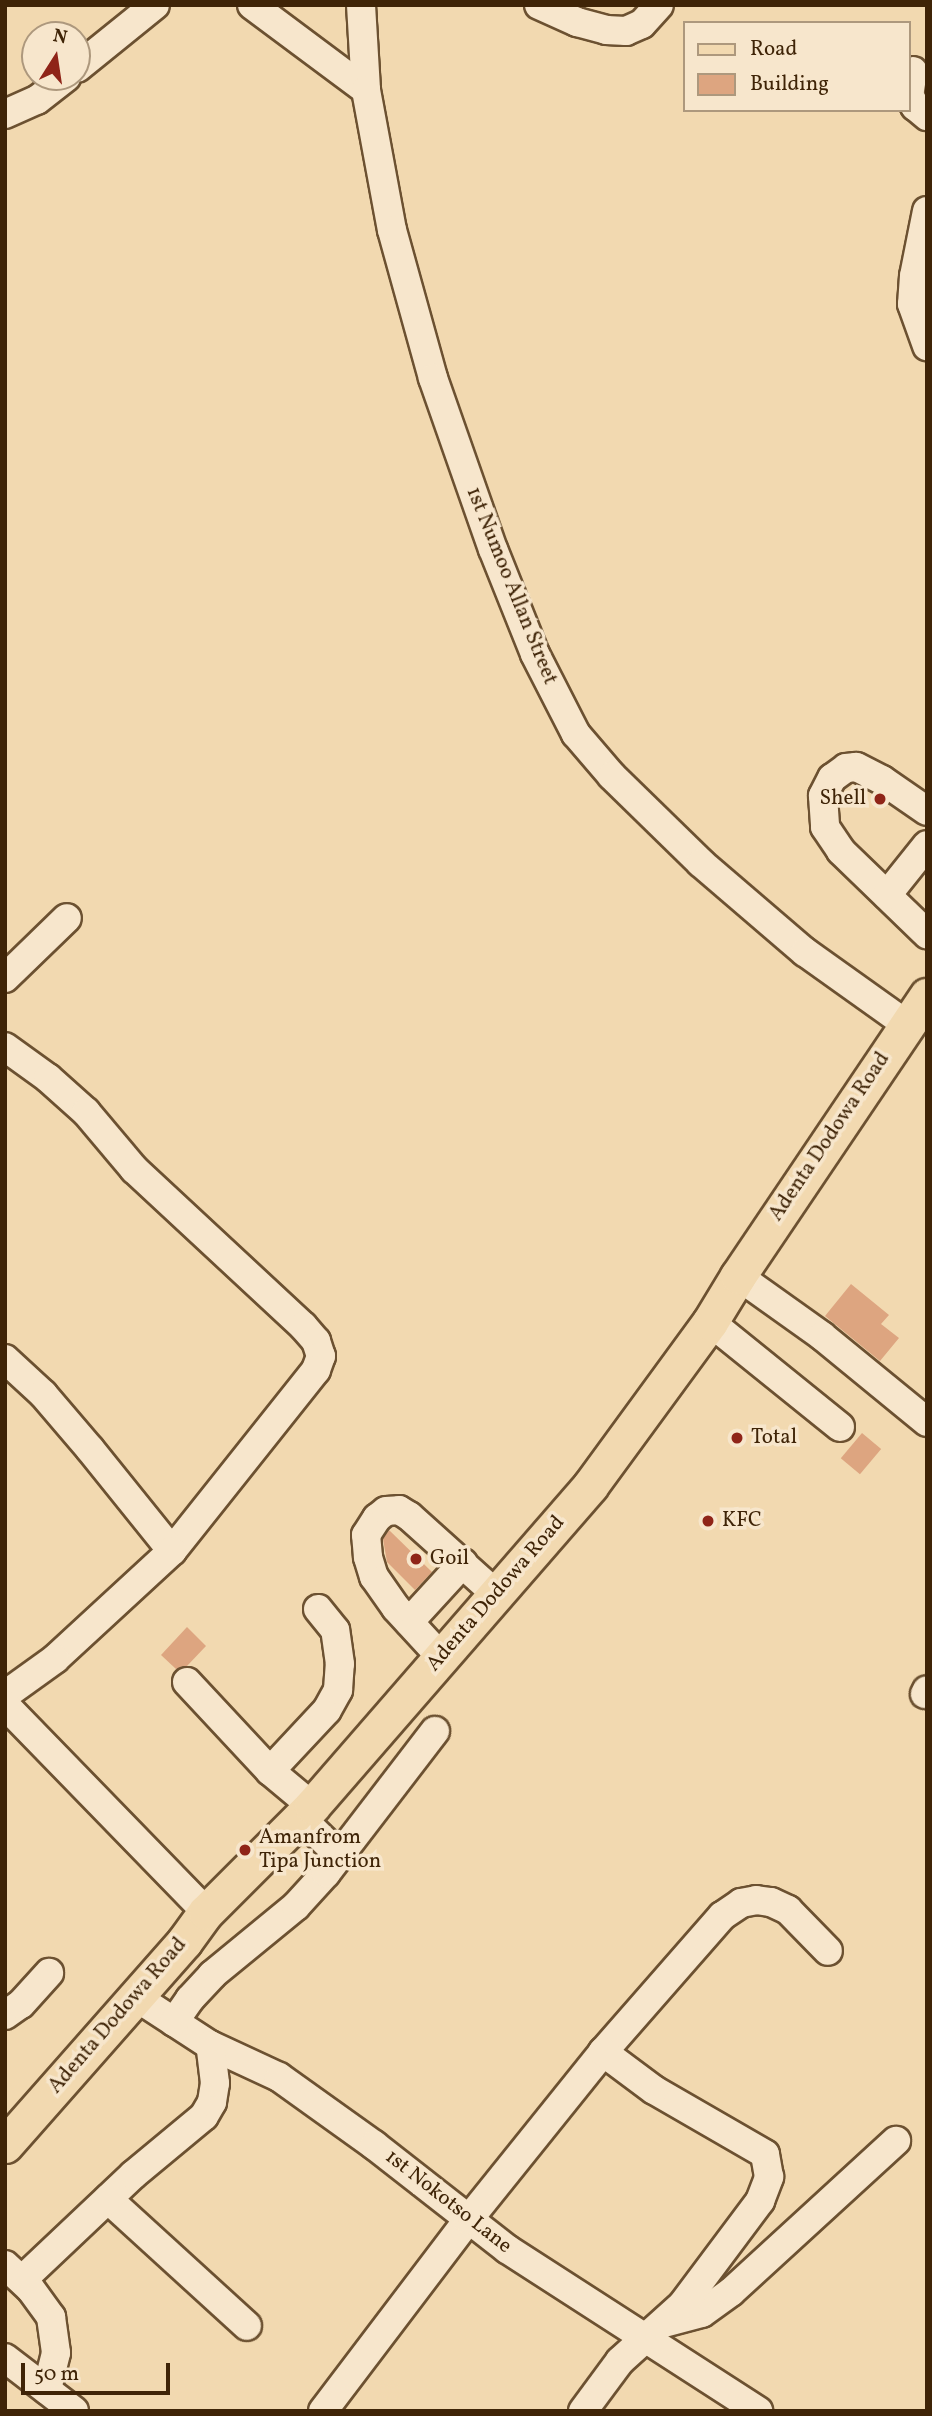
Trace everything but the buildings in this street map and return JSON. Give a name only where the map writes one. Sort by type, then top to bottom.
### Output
[{"type":"main road","name":"Adenta Dodowa Road","points":[[8,2136],[136,1997],[206,1912],[306,1811],[590,1486],[710,1322],[738,1276],[918,1015]]},
{"type":"street","points":[[91,57],[155,5]]},
{"type":"street","points":[[252,5],[366,90]]},
{"type":"street","name":"1st Numoo Allan Street","points":[[360,5],[366,90],[392,230],[433,379],[493,549],[535,654],[576,734],[612,776],[701,863],[805,952],[918,1015]]},
{"type":"street","points":[[539,5],[577,22],[606,30],[626,31],[642,24],[659,5]]},
{"type":"street","points":[[911,88],[916,70]]},
{"type":"street","points":[[5,114],[37,100],[48,91]]},
{"type":"street","points":[[911,99],[927,116]]},
{"type":"street","points":[[927,211],[914,276],[912,304],[927,346]]},
{"type":"street","points":[[927,811],[882,780],[856,767],[846,768],[832,778],[823,796],[825,827],[841,851],[927,934]]},
{"type":"street","points":[[887,895],[927,845]]},
{"type":"street","points":[[5,978],[67,918]]},
{"type":"street","points":[[5,1046],[48,1078],[86,1112],[134,1169],[303,1326],[319,1348],[321,1356],[316,1370],[172,1551],[55,1659],[5,1695]]},
{"type":"street","points":[[738,1276],[822,1336],[927,1422]]},
{"type":"street","points":[[710,1322],[840,1427]]},
{"type":"street","points":[[5,1359],[43,1395],[83,1440],[172,1551]]},
{"type":"street","points":[[442,1658],[409,1622],[374,1577],[368,1557],[366,1535],[377,1518],[386,1511],[399,1510],[496,1594]]},
{"type":"street","points":[[409,1622],[463,1563]]},
{"type":"street","points":[[270,1771],[327,1710],[338,1690],[340,1664],[335,1630],[318,1609]]},
{"type":"street","points":[[187,1682],[306,1811],[339,1855]]},
{"type":"street","points":[[5,1706],[206,1912]]},
{"type":"street","points":[[174,2022],[212,1975],[296,1906],[435,1731]]},
{"type":"street","points":[[323,2411],[468,2220],[604,2052],[722,1916],[741,1903],[756,1900],[771,1902],[788,1910],[828,1951]]},
{"type":"street","points":[[5,2015],[21,2004],[49,1973]]},
{"type":"street","name":"1st Nokotso Lane","points":[[136,1997],[210,2045],[279,2077],[374,2145],[507,2249],[654,2330],[758,2411]]},
{"type":"street","points":[[47,2390],[56,2353],[51,2317],[14,2272],[107,2199],[204,2116],[212,2102],[215,2083],[210,2045]]},
{"type":"street","points":[[583,2411],[620,2361],[683,2304],[760,2201],[769,2177],[765,2154],[653,2090],[604,2052]]},
{"type":"street","points":[[654,2330],[702,2312],[732,2292],[896,2141]]},
{"type":"street","points":[[107,2199],[247,2326]]},
{"type":"street","points":[[5,2358],[74,2411]]},
{"type":"place","name":"Shell","points":[[880,799]]},
{"type":"place","name":"Total","points":[[737,1438]]},
{"type":"place","name":"KFC","points":[[708,1521]]},
{"type":"place","name":"Goil","points":[[416,1559]]},
{"type":"place","name":"Amanfrom Tipa Junction","points":[[245,1850]]}]
